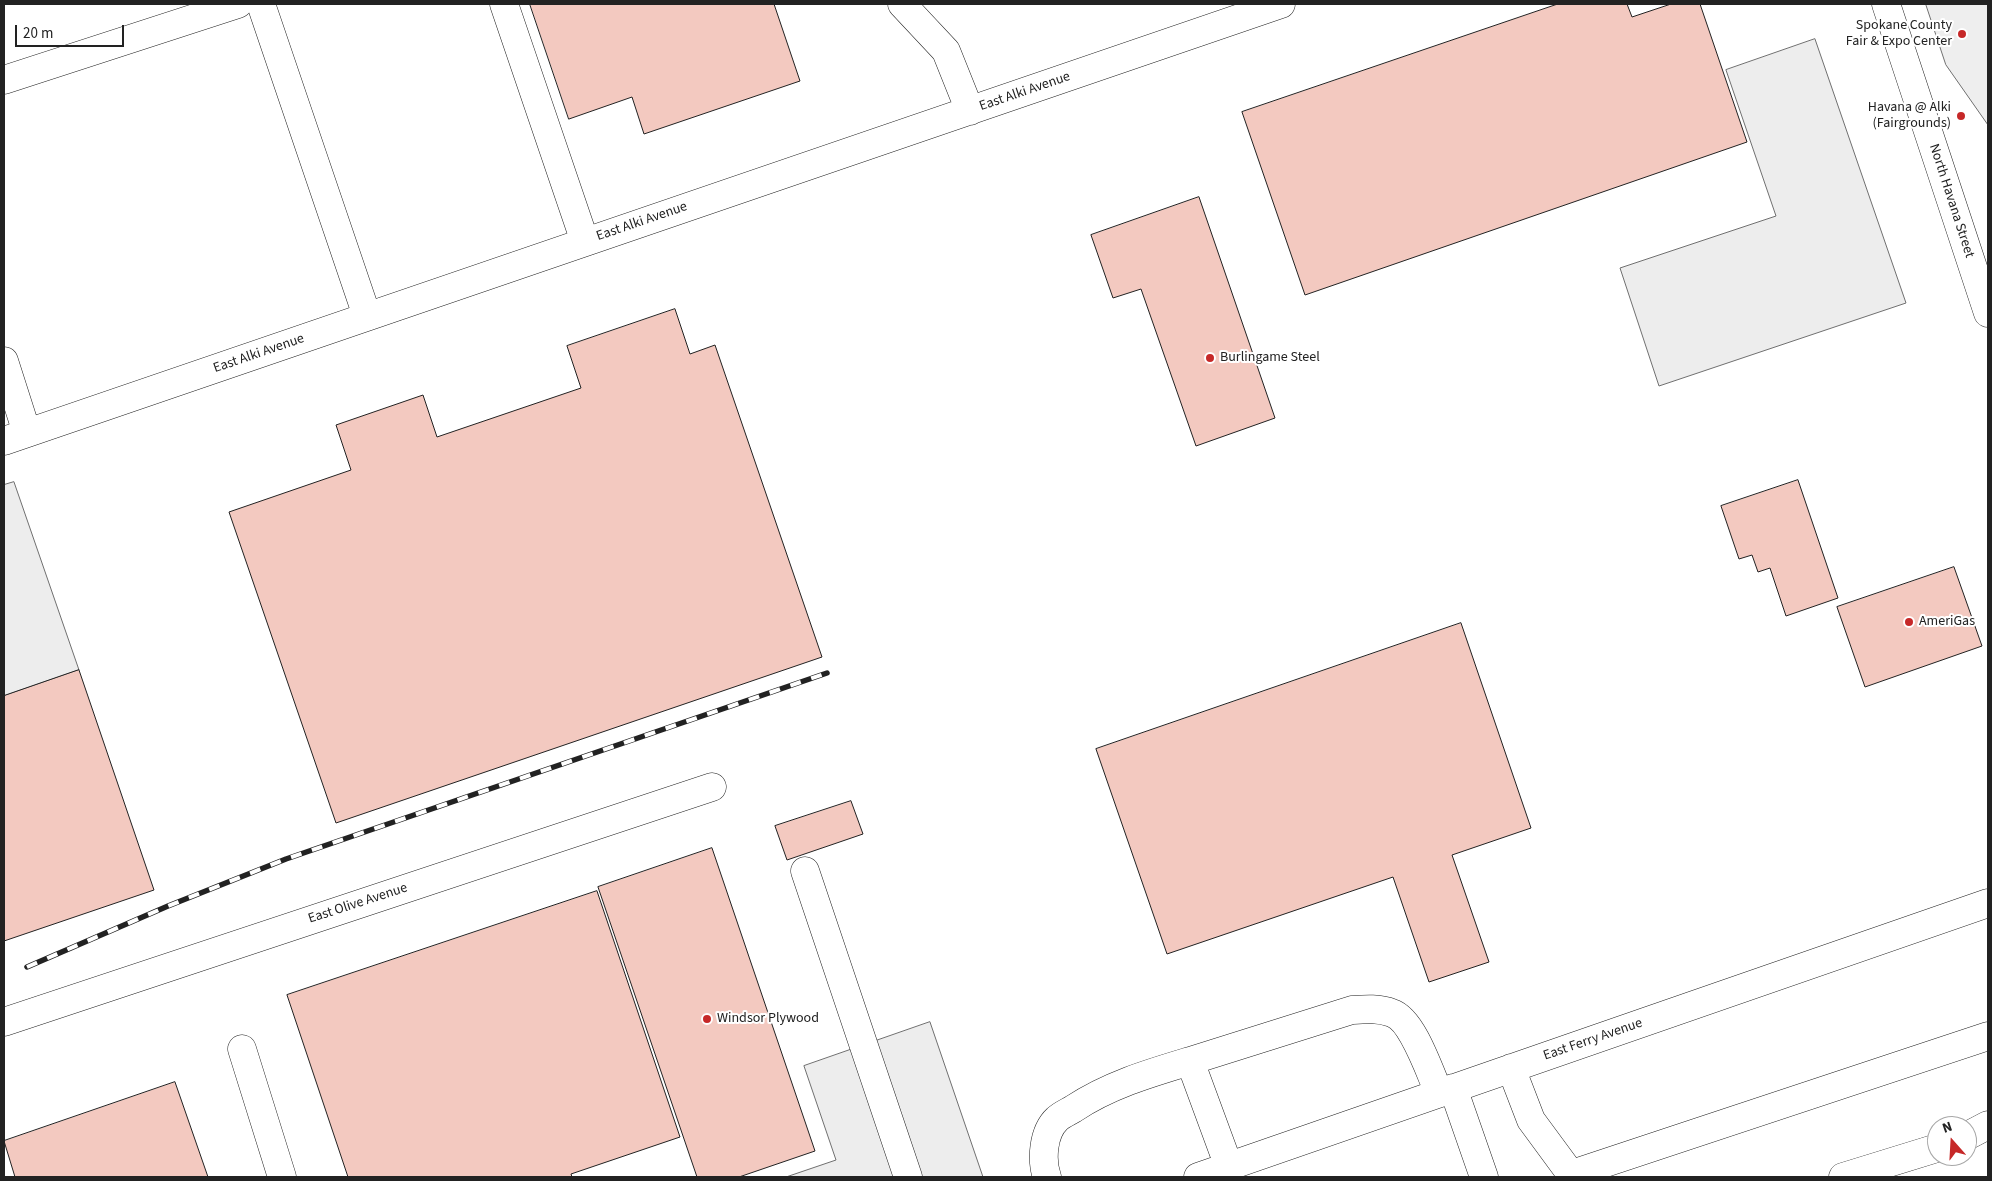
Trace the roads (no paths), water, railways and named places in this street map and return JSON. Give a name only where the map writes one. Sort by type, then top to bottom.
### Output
[{"type":"street","points":[[4,80],[238,4]]},
{"type":"street","points":[[261,4],[367,316]]},
{"type":"street","points":[[504,4],[585,242]]},
{"type":"street","points":[[902,4],[946,52],[970,110]]},
{"type":"street","name":"East Alki Avenue","points":[[16,437],[970,110],[1244,10],[1281,4]]},
{"type":"street","name":"North Havana Street","points":[[1886,4],[1988,313]]},
{"type":"street","points":[[4,361],[16,437]]},
{"type":"street","name":"East Olive Avenue","points":[[4,1022],[712,787]]},
{"type":"street","points":[[804,871],[908,1177]]},
{"type":"street","name":"East Ferry Avenue","points":[[1198,1177],[1988,903]]},
{"type":"street","points":[[1047,1177],[1043,1159],[1048,1134],[1056,1120],[1089,1098],[1140,1076],[1352,1010],[1374,1009],[1394,1013],[1403,1021],[1418,1042],[1446,1091],[1484,1177]]},
{"type":"street","points":[[1511,1068],[1531,1120],[1572,1176],[1988,1036]]},
{"type":"street","points":[[242,1049],[282,1177]]},
{"type":"street","points":[[1190,1062],[1229,1167]]},
{"type":"street","points":[[1844,1177],[1927,1151]]},
{"type":"railway","points":[[27,967],[168,906],[286,859],[827,673]]},
{"type":"place","name":"Spokane County Fair & Expo Center","points":[[1962,34]]},
{"type":"place","name":"Havana @ Alki (Fairgrounds)","points":[[1961,116]]},
{"type":"place","name":"Burlingame Steel","points":[[1210,358]]},
{"type":"place","name":"AmeriGas","points":[[1909,622]]},
{"type":"place","name":"Windsor Plywood","points":[[707,1019]]}]
